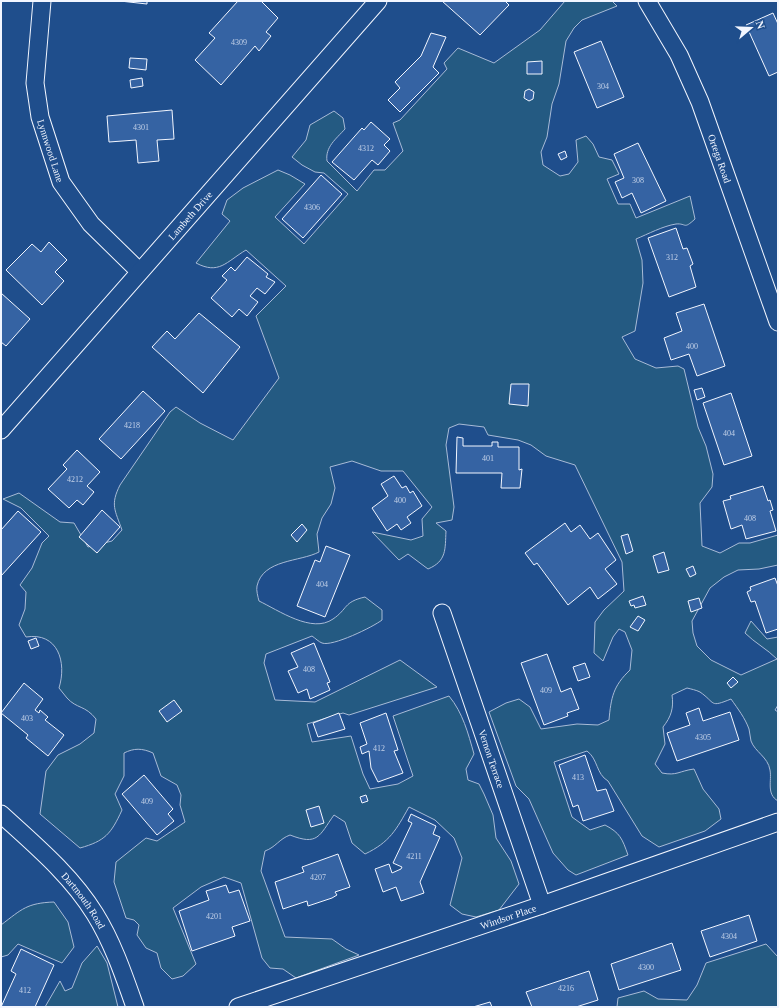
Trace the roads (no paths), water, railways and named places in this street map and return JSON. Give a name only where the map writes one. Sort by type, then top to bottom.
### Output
[{"type":"street","name":"Lynnwood Lane","points":[[42,1],[35,83],[40,117],[61,182],[91,224],[139,271]]},
{"type":"street","name":"Lambeth Drive","points":[[1,430],[139,271],[378,1]]},
{"type":"street","name":"Ortega Road","points":[[647,1],[679,55],[694,86],[778,322]]},
{"type":"street","name":"Vernon Terrace","points":[[442,613],[542,905]]},
{"type":"street","name":"Dartmouth Road","points":[[1,814],[40,849],[68,879],[96,915],[113,949],[135,1007]]},
{"type":"street","name":"Windsor Place","points":[[238,1007],[542,905],[778,822]]}]
